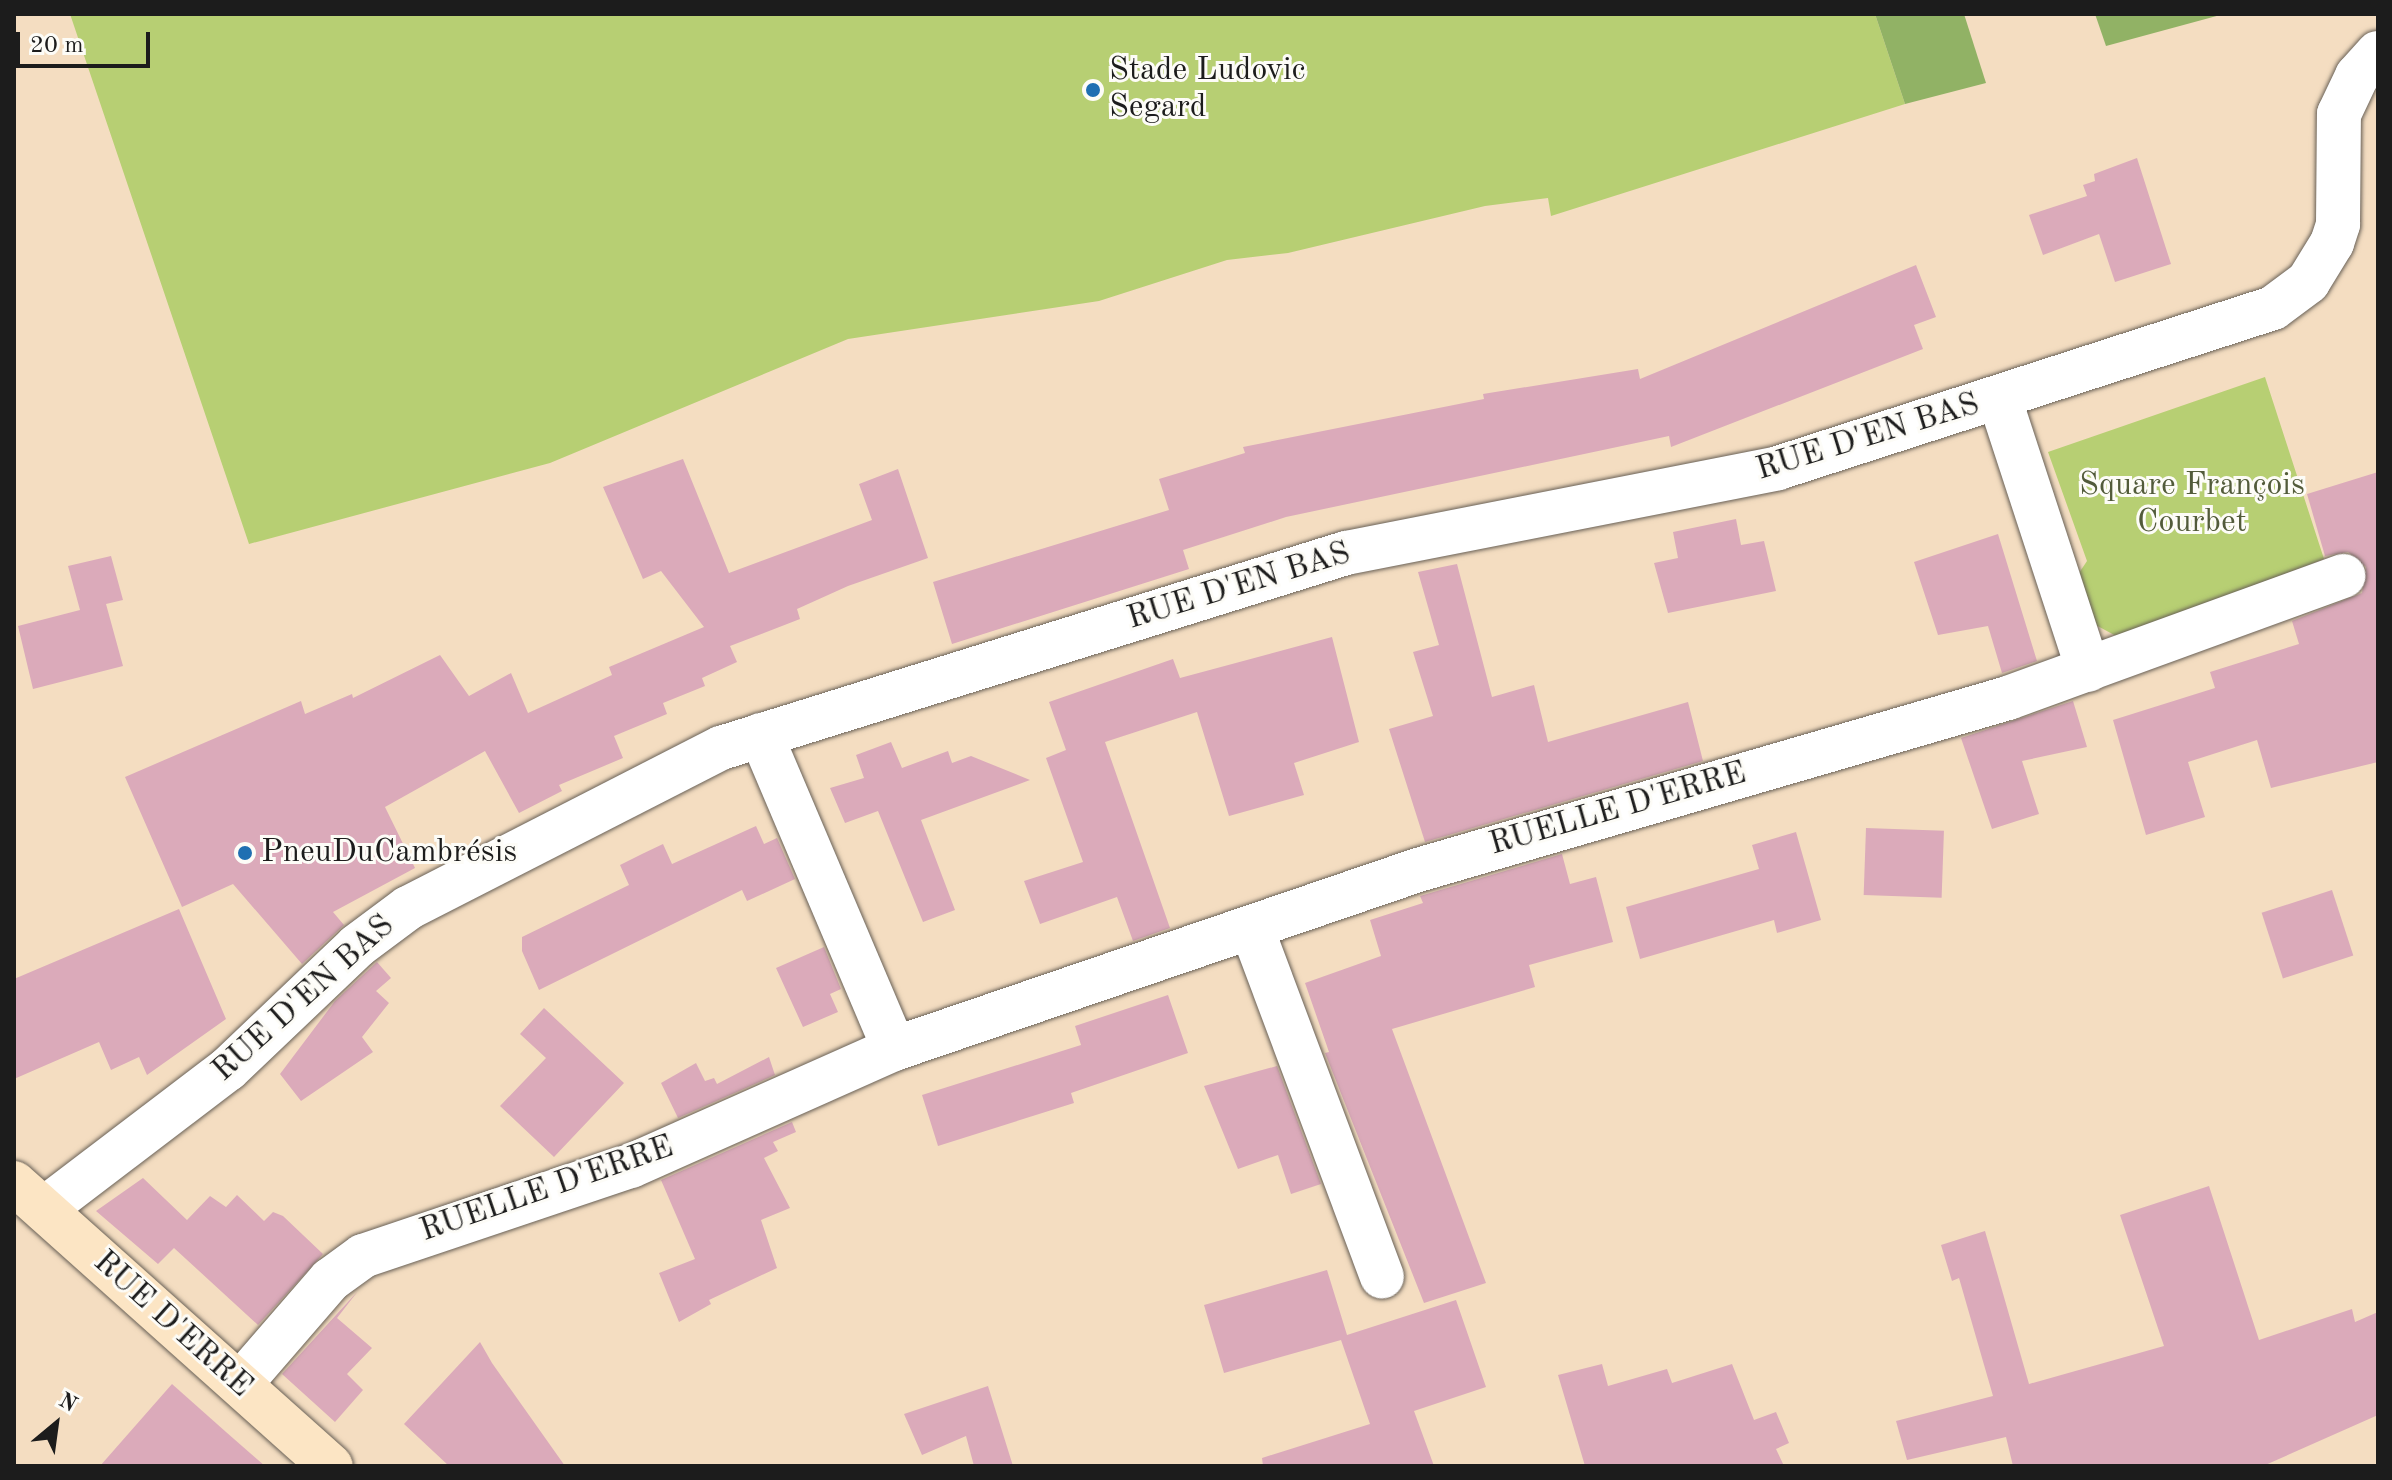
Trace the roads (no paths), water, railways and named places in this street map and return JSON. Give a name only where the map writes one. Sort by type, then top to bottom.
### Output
[{"type":"street","name":"RUE D'EN BAS","points":[[24,1197],[228,1069],[357,946],[408,908],[659,776],[761,735],[1346,553],[1778,468],[2273,308],[2308,282],[2322,264],[2338,224],[2339,114],[2357,76],[2378,53]]},
{"type":"street","points":[[1999,397],[2088,670]]},
{"type":"street","name":"RUELLE D'ERRE","points":[[240,1384],[330,1280],[363,1256],[631,1166],[894,1049],[1418,870],[2088,670],[2343,576]]},
{"type":"street","points":[[761,735],[894,1049]]},
{"type":"street","points":[[1252,929],[1382,1277]]},
{"type":"street","name":"RUE D'ERRE","points":[[24,1197],[331,1466]]},
{"type":"place","name":"Stade Ludovic Segard","points":[[1093,90]]},
{"type":"place","name":"PneuDuCambrésis","points":[[245,853]]},
{"type":"park label","name":"Square François Courbet","points":[[2192,506]]}]
